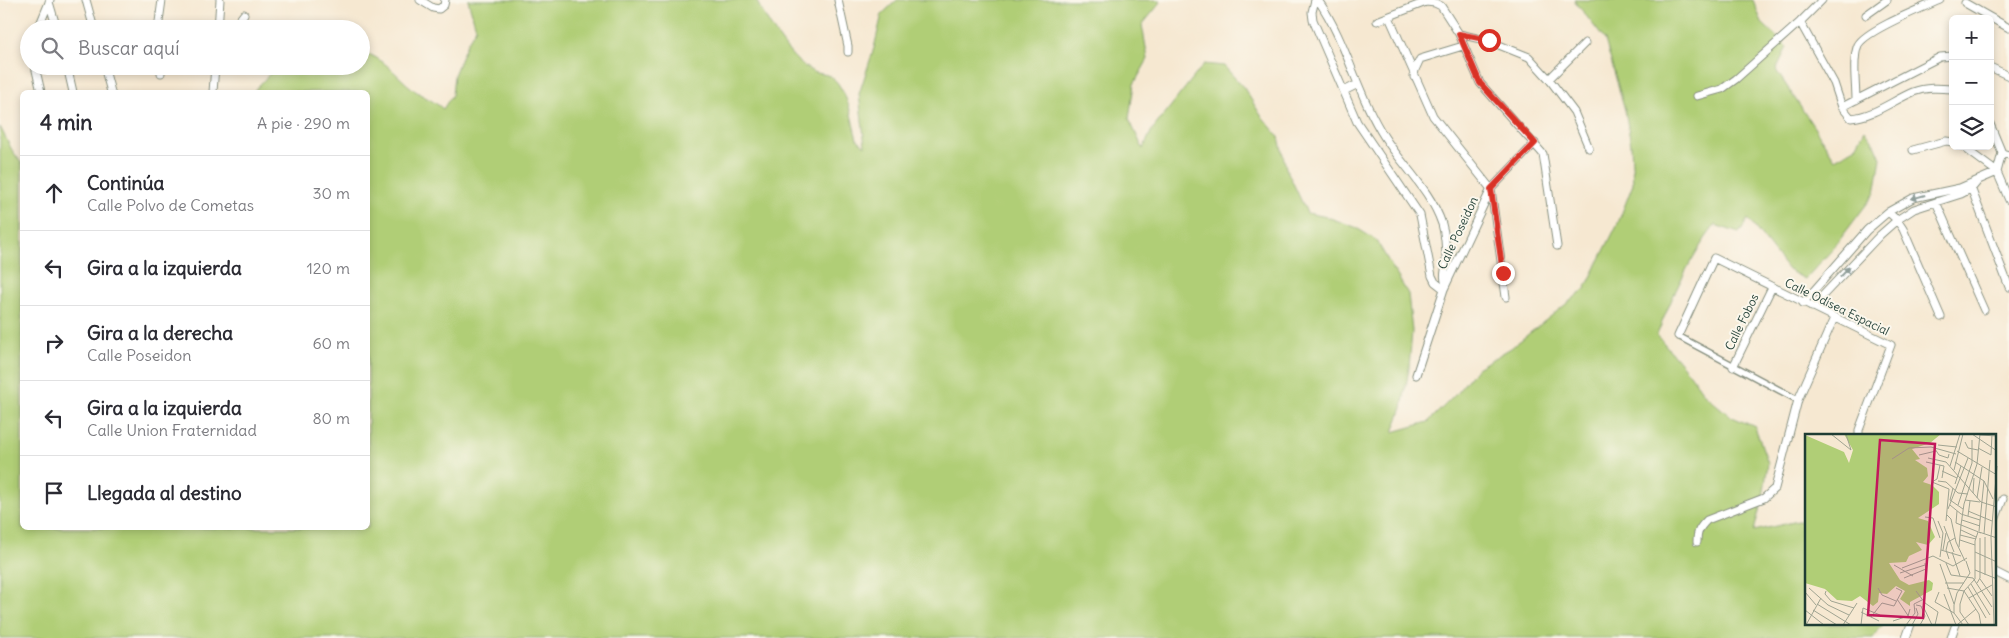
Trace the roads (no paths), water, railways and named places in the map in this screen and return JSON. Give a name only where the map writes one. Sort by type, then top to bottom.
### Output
[{"type":"street","points":[[86,0],[92,20]]},
{"type":"street","points":[[159,20],[162,0]]},
{"type":"street","points":[[218,20],[220,0]]},
{"type":"street","points":[[420,0],[432,8],[439,9],[444,5],[444,0]]},
{"type":"street","points":[[838,0],[848,52]]},
{"type":"street","points":[[1416,375],[1445,287],[1446,260],[1442,224],[1410,171],[1384,137],[1358,84],[1327,12],[1317,0],[1312,12],[1313,20],[1356,122],[1420,215],[1432,276],[1435,282],[1445,287]]},
{"type":"street","points":[[1697,96],[1722,89],[1800,22],[1822,0]]},
{"type":"street","points":[[1866,15],[1887,0]]},
{"type":"street","points":[[1856,100],[1855,56],[1858,44],[1870,33],[1940,0]]},
{"type":"street","points":[[42,20],[49,1]]},
{"type":"street","points":[[49,1],[54,20]]},
{"type":"street","points":[[1376,21],[1426,2],[1441,6],[1459,34],[1480,83],[1543,154],[1546,163],[1557,246]]},
{"type":"street","points":[[1965,3],[2009,28]]},
{"type":"street","points":[[239,20],[244,14]]},
{"type":"street","points":[[1389,17],[1414,77],[1433,116],[1491,189],[1506,296]]},
{"type":"street","points":[[1800,22],[1834,83],[1842,107],[1851,118],[1864,117],[1915,92],[1934,87],[1949,89]]},
{"type":"street","points":[[1459,34],[1489,40],[1529,57],[1550,79],[1574,112],[1589,148]]},
{"type":"street","points":[[1550,79],[1586,43]]},
{"type":"street","points":[[1414,77],[1420,59],[1463,46]]},
{"type":"street","points":[[1842,107],[1940,57],[1949,56]]},
{"type":"street","points":[[1994,69],[2009,76]]},
{"type":"street","points":[[37,75],[41,90]]},
{"type":"street","points":[[69,75],[73,90]]},
{"type":"street","points":[[106,75],[110,90]]},
{"type":"street","points":[[213,90],[214,75]]},
{"type":"street","points":[[1344,91],[1358,84]]},
{"type":"street","points":[[1803,303],[1867,230],[1888,212],[1913,198],[1973,184],[1997,172],[2005,154],[1994,132]]},
{"type":"street","points":[[1913,150],[1946,140],[1949,141]]},
{"type":"street","name":"Calle Poseidon","points":[[1445,287],[1491,189],[1535,143]]},
{"type":"street","points":[[1967,150],[1997,172],[2009,200]]},
{"type":"street","points":[[1812,307],[1880,235],[1897,220],[1914,209],[1961,194],[1973,184]]},
{"type":"street","points":[[1973,184],[2009,287]]},
{"type":"street","points":[[1936,202],[1984,310]]},
{"type":"street","points":[[1888,212],[1903,229],[1941,317]]},
{"type":"street","name":"Calle Odísea Espacial","points":[[1678,336],[1714,258],[1891,345],[1859,434]]},
{"type":"street","name":"Calle Fobos","points":[[1734,367],[1772,287]]},
{"type":"street","points":[[1698,542],[1697,533],[1707,520],[1764,498],[1775,488],[1798,400],[1834,318]]},
{"type":"street","points":[[1678,336],[1798,400]]},
{"type":"street","points":[[1996,517],[2003,499]]},
{"type":"street","points":[[1996,573],[2009,580]]},
{"type":"street","points":[[1906,638],[1910,626]]},
{"type":"street","points":[[1951,638],[1955,626]]}]
